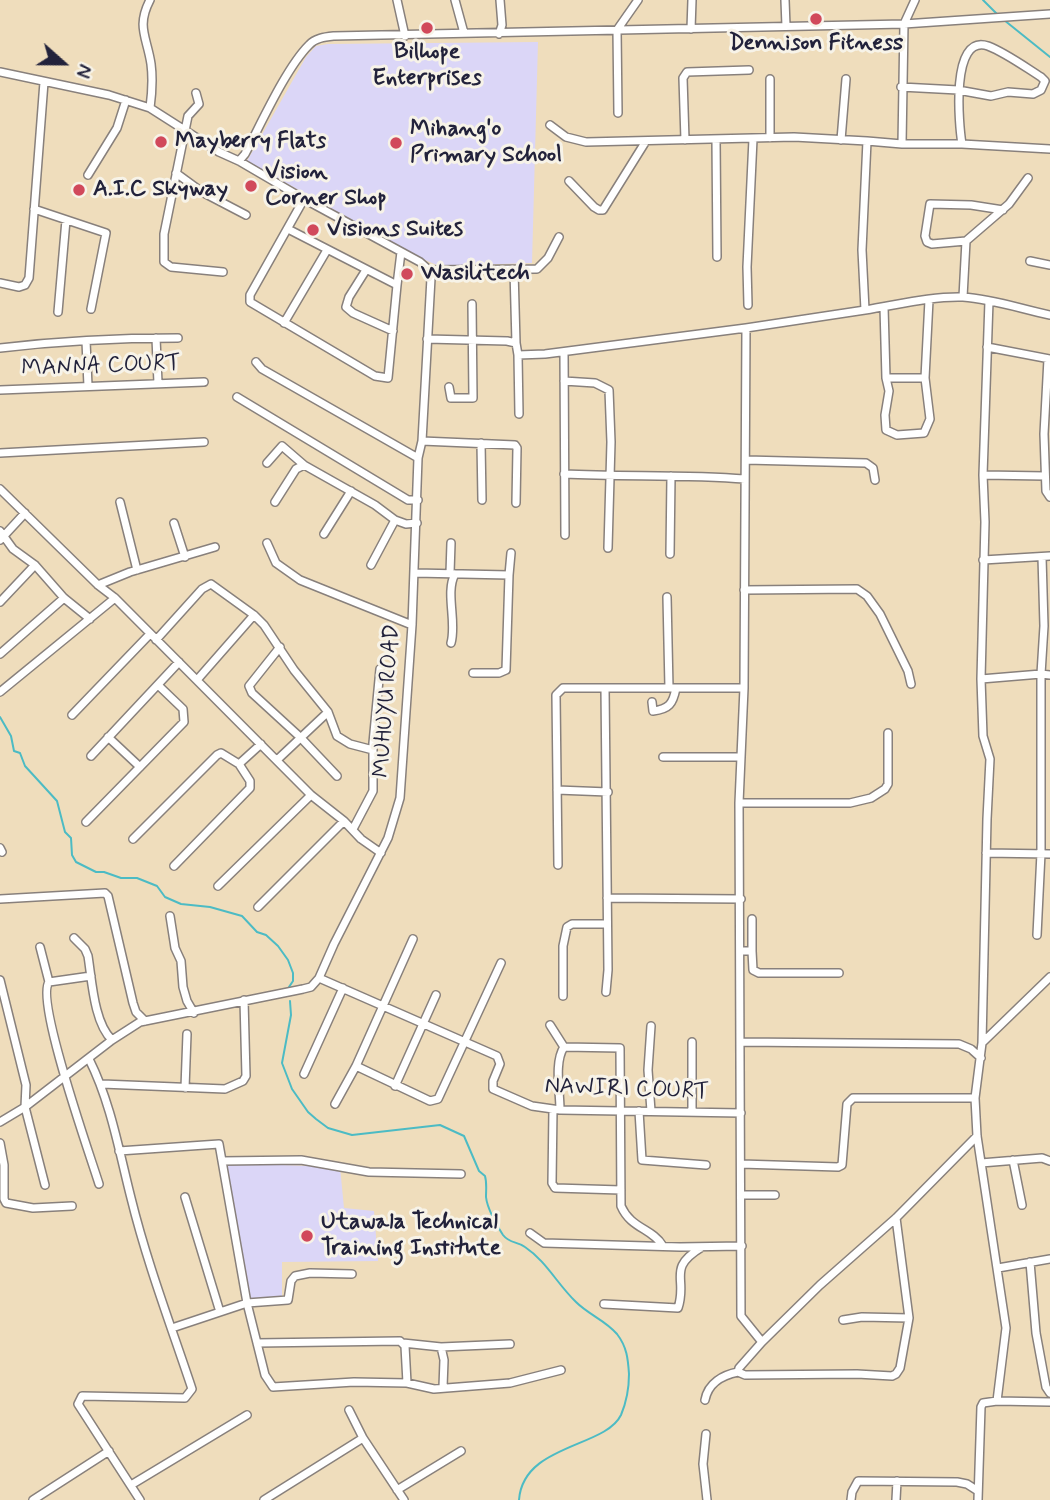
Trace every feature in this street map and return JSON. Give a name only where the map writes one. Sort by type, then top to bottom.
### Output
[{"type":"street","points":[[150,0],[141,28],[151,64],[153,84],[150,108]]},
{"type":"street","points":[[397,0],[405,36]]},
{"type":"street","points":[[455,0],[464,33]]},
{"type":"street","points":[[499,33],[502,25],[500,0]]},
{"type":"street","points":[[618,113],[617,30],[637,2],[627,0]]},
{"type":"street","points":[[691,29],[692,0]]},
{"type":"street","points":[[785,0],[786,26]]},
{"type":"street","points":[[902,144],[904,24],[915,0]]},
{"type":"street","points":[[239,160],[289,72],[309,44],[334,36],[904,24],[1050,14]]},
{"type":"street","points":[[901,87],[958,90],[991,96],[1008,92],[1033,94],[1041,90],[1045,81],[986,45],[976,47],[966,54],[958,90],[962,144]]},
{"type":"street","points":[[685,140],[683,78],[687,72],[749,70]]},
{"type":"street","points":[[0,72],[126,100],[150,108],[228,157],[239,160],[420,262],[429,270],[540,269],[559,237]]},
{"type":"street","points":[[770,79],[770,138]]},
{"type":"street","points":[[841,140],[846,79]]},
{"type":"street","points":[[0,283],[19,287],[27,284],[44,82]]},
{"type":"street","points":[[196,93],[199,104],[188,116],[163,244],[164,262],[171,267],[223,272]]},
{"type":"street","points":[[89,175],[117,128],[126,100]]},
{"type":"street","points":[[550,125],[566,137],[586,142],[770,138],[1050,149]]},
{"type":"street","points":[[716,139],[717,257]]},
{"type":"street","points":[[748,305],[747,267],[753,139]]},
{"type":"street","points":[[569,181],[594,207],[603,210],[646,141]]},
{"type":"street","points":[[865,310],[862,250],[867,141]]},
{"type":"street","points":[[176,173],[187,183],[246,215]]},
{"type":"street","points":[[1003,210],[971,205],[930,204],[925,236],[927,242],[932,244],[966,241],[1003,210],[1016,197],[1028,178]]},
{"type":"street","points":[[304,199],[250,295],[250,302],[382,378],[388,378],[390,373],[401,252]]},
{"type":"street","points":[[34,209],[106,233],[91,309]]},
{"type":"street","points":[[58,312],[65,220]]},
{"type":"street","points":[[288,229],[397,285]]},
{"type":"street","points":[[963,297],[966,241]]},
{"type":"street","points":[[284,323],[327,250]]},
{"type":"street","points":[[1030,261],[1050,265]]},
{"type":"street","points":[[366,270],[346,307],[353,313],[393,331]]},
{"type":"street","name":"MUHUYU ROAD","points":[[319,978],[388,838],[400,798],[415,573],[418,458],[422,441],[431,292],[429,270]]},
{"type":"street","points":[[514,270],[519,414]]},
{"type":"street","points":[[518,355],[564,352],[963,297],[1050,315]]},
{"type":"street","points":[[884,307],[886,378],[889,391],[885,415],[886,430],[897,435],[913,435],[924,433],[929,426],[925,378],[929,300]]},
{"type":"street","points":[[989,301],[983,475],[985,522],[981,679],[983,736],[990,759],[982,1042],[975,1098],[977,1136],[1006,1328],[998,1401]]},
{"type":"street","points":[[449,387],[452,398],[473,398],[472,304]]},
{"type":"street","points":[[746,328],[744,688],[739,803],[741,1316],[762,1342]]},
{"type":"street","points":[[156,338],[158,383]]},
{"type":"street","points":[[0,348],[57,341],[178,338]]},
{"type":"street","points":[[427,339],[516,343]]},
{"type":"street","points":[[86,341],[88,386]]},
{"type":"street","points":[[987,347],[1049,359],[1044,434],[1046,491],[1050,497]]},
{"type":"street","points":[[564,352],[565,535]]},
{"type":"street","points":[[256,362],[262,369],[418,458]]},
{"type":"street","points":[[886,378],[925,378]]},
{"type":"street","points":[[564,381],[595,383],[609,390],[611,442],[608,548]]},
{"type":"street","name":"MANNA COURT","points":[[0,390],[204,382]]},
{"type":"street","points":[[237,397],[408,500],[418,500]]},
{"type":"street","points":[[422,441],[510,444],[517,448],[516,503]]},
{"type":"street","points":[[0,453],[204,442]]},
{"type":"street","points":[[481,443],[482,499]]},
{"type":"street","points":[[267,463],[282,446],[304,465],[395,520],[406,524],[417,523]]},
{"type":"street","points":[[746,460],[866,463],[873,468],[875,480]]},
{"type":"street","points":[[275,502],[296,469],[304,465]]},
{"type":"street","points":[[564,474],[745,479]]},
{"type":"street","points":[[983,475],[1045,476]]},
{"type":"street","points":[[670,554],[671,476]]},
{"type":"street","points":[[0,489],[115,598],[311,795],[381,853]]},
{"type":"street","points":[[324,534],[351,491]]},
{"type":"street","points":[[120,502],[137,570]]},
{"type":"street","points":[[25,513],[1,536],[13,549],[35,565],[64,598],[90,619]]},
{"type":"street","points":[[371,565],[395,520]]},
{"type":"street","points":[[174,523],[185,557]]},
{"type":"street","points":[[267,543],[272,557],[285,571],[300,580],[412,625]]},
{"type":"street","points":[[451,543],[454,633],[451,643]]},
{"type":"street","points":[[98,584],[215,547]]},
{"type":"street","points":[[473,673],[499,673],[506,670],[511,554]]},
{"type":"street","points":[[983,560],[1046,556],[1041,674],[1046,763],[1037,935]]},
{"type":"street","points":[[0,603],[35,565]]},
{"type":"street","points":[[415,573],[509,575]]},
{"type":"street","points":[[72,715],[202,589],[211,584],[254,615],[328,712],[341,741],[373,750]]},
{"type":"street","points":[[744,590],[857,589],[867,596],[880,614],[908,671],[911,684]]},
{"type":"street","points":[[652,702],[653,711],[668,707],[674,699],[667,597]]},
{"type":"street","points":[[0,654],[64,598]]},
{"type":"street","points":[[0,692],[115,598]]},
{"type":"street","points":[[197,680],[254,615]]},
{"type":"street","points":[[280,648],[248,686],[337,776]]},
{"type":"street","points":[[91,756],[179,662]]},
{"type":"street","points":[[354,829],[373,791],[373,750],[380,669]]},
{"type":"street","points":[[981,679],[1050,675]]},
{"type":"street","points":[[86,822],[184,722],[183,709],[158,685]]},
{"type":"street","points":[[558,865],[556,695],[563,688],[744,688]]},
{"type":"street","points":[[605,688],[608,792],[606,992]]},
{"type":"street","points":[[277,760],[328,712]]},
{"type":"street","points":[[739,803],[850,803],[871,798],[888,784],[888,733]]},
{"type":"street","points":[[108,737],[140,767]]},
{"type":"street","points":[[239,764],[261,744]]},
{"type":"street","points":[[133,839],[217,755],[220,753],[239,764],[250,781],[250,788],[174,866]]},
{"type":"street","points":[[663,757],[741,757]]},
{"type":"street","points":[[556,790],[608,792]]},
{"type":"street","points":[[218,886],[311,795]]},
{"type":"street","points":[[258,907],[344,821]]},
{"type":"street","points":[[986,853],[1050,854]]},
{"type":"street","points":[[0,899],[78,896],[101,891],[105,893],[108,896],[136,1012],[145,1021]]},
{"type":"street","points":[[607,898],[741,899]]},
{"type":"street","points":[[170,916],[175,948],[181,961],[183,987],[194,1013]]},
{"type":"street","points":[[752,919],[753,970],[759,974],[839,972]]},
{"type":"street","points":[[563,996],[563,946],[567,927],[572,924],[607,924]]},
{"type":"street","points":[[74,938],[85,949],[101,1023],[112,1040]]},
{"type":"street","points":[[335,1104],[356,1066],[413,939]]},
{"type":"street","points":[[40,947],[49,982],[45,992],[53,1033],[99,1184]]},
{"type":"street","points":[[741,951],[752,951]]},
{"type":"street","points":[[356,1066],[430,1101],[438,1099],[501,963]]},
{"type":"street","points":[[49,982],[91,976]]},
{"type":"street","points":[[982,1042],[1050,977]]},
{"type":"street","points":[[0,1122],[25,1107],[112,1040],[145,1021],[303,989],[319,978]]},
{"type":"street","name":"NAWIRI COURT","points":[[319,978],[497,1056],[500,1064],[493,1081],[493,1089],[532,1106],[557,1110],[741,1113]]},
{"type":"street","points":[[0,979],[1,992],[26,1085],[25,1107],[45,1185]]},
{"type":"street","points":[[304,1074],[343,988]]},
{"type":"street","points":[[395,1086],[436,995]]},
{"type":"street","points":[[102,1084],[225,1089],[245,1079],[244,1000]]},
{"type":"street","points":[[550,1025],[564,1047]]},
{"type":"street","points":[[650,1026],[648,1070],[651,1111]]},
{"type":"street","points":[[185,1088],[187,1034]]},
{"type":"street","points":[[692,1042],[692,1112]]},
{"type":"street","points":[[740,1042],[959,1044],[971,1049],[981,1058]]},
{"type":"street","points":[[564,1047],[559,1063],[552,1183],[555,1188],[621,1190]]},
{"type":"street","points":[[564,1047],[620,1048],[621,1206],[626,1217],[658,1238],[663,1247]]},
{"type":"street","points":[[89,1059],[102,1084],[131,1198],[192,1389],[185,1398],[79,1398],[78,1404],[140,1500]]},
{"type":"street","points":[[741,1164],[842,1165],[848,1104],[853,1098],[975,1098]]},
{"type":"street","points":[[639,1111],[642,1160],[706,1165]]},
{"type":"street","points":[[738,1372],[762,1342],[896,1218],[977,1136]]},
{"type":"street","points":[[0,1143],[6,1203],[33,1208],[72,1206]]},
{"type":"street","points":[[119,1151],[219,1144],[247,1303],[265,1375],[273,1387],[407,1382],[434,1389],[510,1383],[561,1370]]},
{"type":"street","points":[[981,1163],[1042,1158],[1050,1161]]},
{"type":"street","points":[[222,1161],[301,1160],[369,1172],[461,1174]]},
{"type":"street","points":[[1013,1160],[1022,1205]]},
{"type":"street","points":[[741,1195],[775,1195]]},
{"type":"street","points":[[185,1197],[220,1312]]},
{"type":"street","points":[[705,1400],[707,1392],[723,1376],[738,1372],[745,1375],[896,1374],[900,1368],[909,1318],[896,1218]]},
{"type":"street","points":[[530,1233],[544,1243],[663,1247],[742,1246]]},
{"type":"street","points":[[604,1304],[678,1308],[680,1266],[690,1254],[702,1246]]},
{"type":"street","points":[[998,1268],[1050,1259]]},
{"type":"street","points":[[1030,1262],[1036,1333],[1046,1387],[1050,1393]]},
{"type":"street","points":[[172,1328],[247,1303],[288,1300],[290,1281],[295,1276],[310,1273],[352,1274]]},
{"type":"street","points":[[843,1320],[862,1317],[909,1318]]},
{"type":"street","points":[[257,1343],[318,1341],[403,1343],[441,1347],[510,1345]]},
{"type":"street","points":[[403,1343],[407,1382]]},
{"type":"street","points":[[441,1347],[444,1360],[443,1387]]},
{"type":"street","points":[[978,1500],[981,1408],[987,1401],[1050,1402]]},
{"type":"street","points":[[349,1410],[363,1438],[404,1500]]},
{"type":"street","points":[[131,1485],[247,1415]]},
{"type":"street","points":[[706,1434],[703,1464],[707,1500]]},
{"type":"street","points":[[264,1500],[363,1438]]},
{"type":"street","points":[[33,1500],[109,1451]]},
{"type":"street","points":[[397,1490],[461,1451]]},
{"type":"street","points":[[851,1500],[854,1484],[858,1481],[957,1482],[967,1484],[978,1491]]},
{"type":"street","points":[[896,1500],[897,1481]]},
{"type":"shaded area","name":"Mihang'o Primary School","points":[[538,42],[532,263],[439,266],[418,257],[247,161],[306,57],[316,46]]},
{"type":"shaded area","name":"Utawala Technical Training Institute","points":[[225,1163],[340,1167],[344,1208],[374,1211],[378,1261],[282,1262],[282,1297],[249,1301]]},
{"type":"waterway","points":[[983,0],[997,14]]},
{"type":"waterway","points":[[1004,20],[1050,57]]},
{"type":"waterway","points":[[0,717],[11,736],[14,751],[20,753],[25,766],[57,801],[65,832],[71,838],[72,855],[76,862],[96,872],[121,878],[137,878],[157,886],[165,897],[181,904],[210,907],[242,916],[257,932],[266,935],[278,946],[288,960],[293,973],[293,981],[289,987]]},
{"type":"waterway","points":[[290,1001],[291,1015],[282,1063],[292,1089],[308,1112],[328,1128],[352,1135],[440,1125],[464,1136],[479,1171],[485,1176],[488,1206],[503,1235],[532,1253],[576,1302],[612,1329],[623,1344],[629,1374],[621,1415],[612,1426],[599,1434],[549,1457],[534,1468],[524,1482],[519,1500]]},
{"type":"place","name":"Dennison Fitness","points":[[816,19]]},
{"type":"place","name":"Bilhope Enterprises","points":[[427,28]]},
{"type":"place","name":"Mayberry Flats","points":[[161,142]]},
{"type":"place","name":"Mihang'o Primary School","points":[[396,143]]},
{"type":"place","name":"Vision Corner Shop","points":[[251,186]]},
{"type":"place","name":"A.I.C Skyway","points":[[79,190]]},
{"type":"place","name":"Visions Suites","points":[[313,230]]},
{"type":"place","name":"Wasilitech","points":[[407,274]]},
{"type":"place","name":"Utawala Technical Training Institute","points":[[307,1236]]}]
